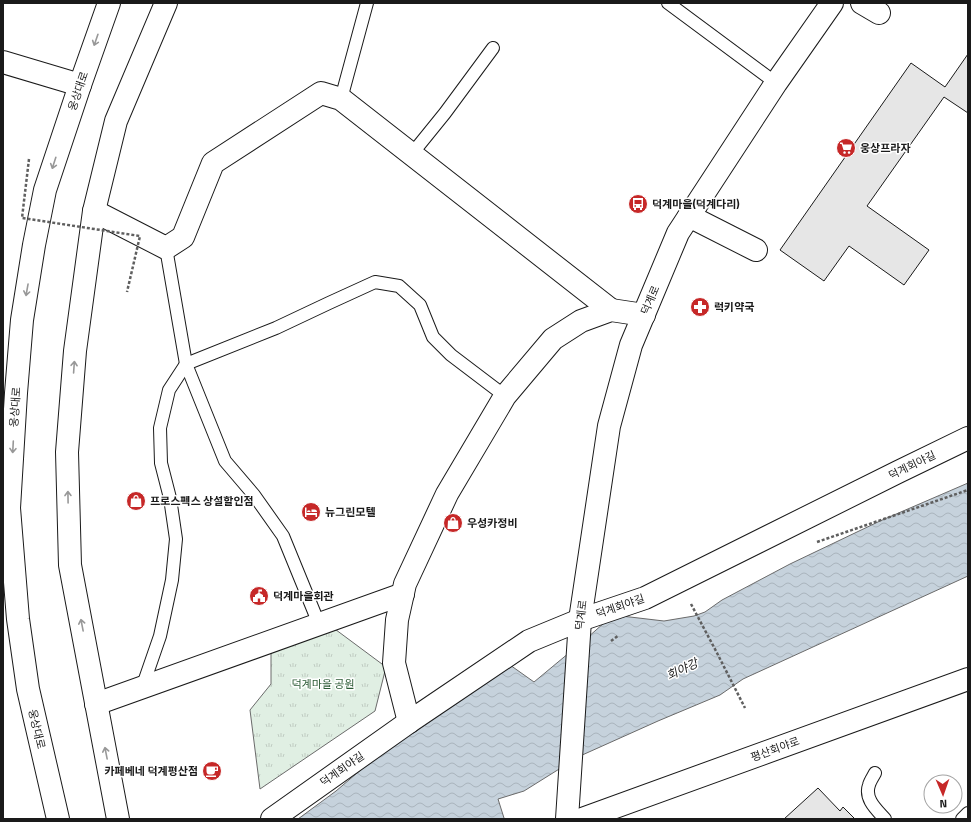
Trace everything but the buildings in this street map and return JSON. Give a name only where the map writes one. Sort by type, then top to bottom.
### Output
[{"type":"street","name":"웅상대로","points":[[58,819],[28,689],[18,619],[10,508],[16,393],[23,312],[45,190],[109,3]]},
{"type":"street","points":[[118,819],[70,565],[67,452],[75,352],[94,211],[116,121],[166,3]]},
{"type":"street","name":"덕계로","points":[[572,814],[579,630],[609,426],[631,345],[678,233],[776,83],[832,3]]},
{"type":"street","points":[[3,62],[80,85]]},
{"type":"street","points":[[94,211],[166,248],[183,237],[213,163],[321,92],[341,99],[611,310]]},
{"type":"street","points":[[689,216],[756,250]]},
{"type":"street","points":[[409,722],[394,663],[397,620],[405,584],[447,494],[505,396],[553,339],[581,321],[611,310],[644,315]]},
{"type":"street","name":"덕계회야길","points":[[272,819],[409,722],[529,641],[579,630],[968,438]]},
{"type":"street","points":[[96,704],[403,594]]},
{"type":"street","name":"평산회야로","points":[[572,814],[968,679]]},
{"type":"lane","points":[[341,99],[367,3]]},
{"type":"lane","points":[[668,3],[776,83]]},
{"type":"lane","points":[[411,155],[494,48]]},
{"type":"lane","points":[[166,248],[186,364],[225,461],[254,495],[283,536],[318,624]]},
{"type":"lane","points":[[142,688],[160,636],[172,580],[176,539],[170,498],[161,463],[160,428],[169,390],[186,364],[276,328],[329,302],[375,282],[399,286],[420,305],[433,337],[451,355],[505,396]]},
{"type":"lane","points":[[875,773],[868,787],[869,797],[873,807],[885,819]]},
{"type":"lane","points":[[962,819],[968,813]]},
{"type":"path","points":[[29,159],[22,218],[140,236],[127,292]]},
{"type":"path","points":[[695,611],[745,708]]},
{"type":"green space","name":"덕계마을 공원","points":[[320,618],[386,667],[375,711],[260,789],[250,710],[271,684],[271,634]]},
{"type":"water","name":"회야강","points":[[968,483],[968,576],[743,679],[720,695],[580,756],[524,791],[498,799],[504,818],[503,819],[298,819],[336,791],[384,750],[510,665],[534,682],[613,615],[664,621],[694,616],[705,612],[722,600],[790,564],[880,521]]},
{"type":"place","name":"웅상프라자","points":[[846,148]]},
{"type":"place","name":"덕계마을(덕계다리)","points":[[638,204]]},
{"type":"place","name":"럭키약국","points":[[700,307]]},
{"type":"place","name":"프로스펙스 상설할인점","points":[[136,501]]},
{"type":"place","name":"뉴그린모텔","points":[[311,512]]},
{"type":"place","name":"우성카정비","points":[[453,523]]},
{"type":"place","name":"덕계마을회관","points":[[259,596]]},
{"type":"place","name":"카페베네 덕계평산점","points":[[212,771]]}]
